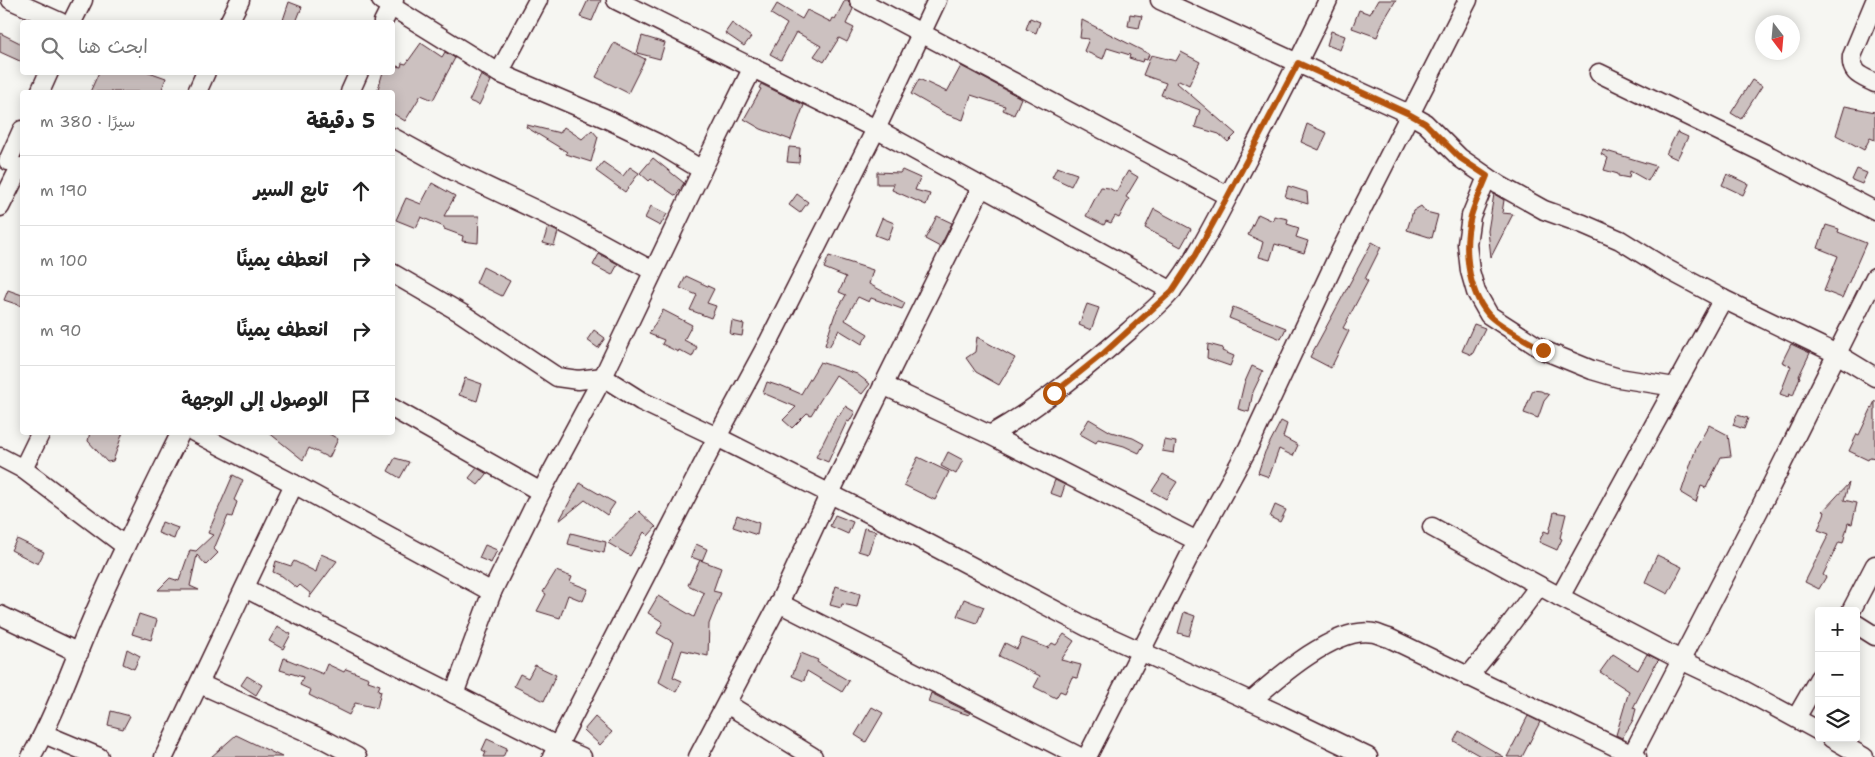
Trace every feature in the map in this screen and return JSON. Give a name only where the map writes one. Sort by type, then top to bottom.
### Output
[{"type":"street","points":[[11,0],[56,20]]},
{"type":"street","points":[[73,20],[83,0]]},
{"type":"street","points":[[230,20],[240,0]]},
{"type":"street","points":[[499,74],[538,0]]},
{"type":"street","points":[[616,0],[876,129],[1172,291]]},
{"type":"street","points":[[859,0],[1228,196]]},
{"type":"street","points":[[555,752],[717,437],[769,341],[876,129],[937,0]]},
{"type":"street","points":[[1160,0],[1409,114],[1425,123],[1460,158],[1499,185],[1544,210],[1620,240],[1665,268],[1723,299],[1837,354],[1875,377]]},
{"type":"street","points":[[990,435],[1024,415],[1104,353],[1172,291],[1195,256],[1228,196],[1298,63],[1328,0]]},
{"type":"street","points":[[1088,757],[1197,541],[1248,448],[1336,260],[1468,0]]},
{"type":"street","points":[[1875,1],[1852,56],[1851,64],[1858,74],[1875,83]]},
{"type":"street","points":[[384,20],[389,2],[441,39],[499,74],[657,142],[702,170]]},
{"type":"street","points":[[454,694],[492,592],[541,492],[603,377],[753,67]]},
{"type":"street","points":[[1599,73],[1770,156],[1875,211]]},
{"type":"street","points":[[41,90],[48,75]]},
{"type":"street","points":[[198,90],[205,75]]},
{"type":"street","points":[[351,90],[358,75]]},
{"type":"street","points":[[0,207],[20,137]]},
{"type":"street","points":[[395,139],[456,172],[570,226],[653,271]]},
{"type":"street","points":[[1487,176],[1471,216],[1468,244],[1470,271],[1476,292],[1489,315],[1543,350],[1592,370],[1619,378],[1675,387]]},
{"type":"street","points":[[698,757],[778,603],[830,493],[981,188]]},
{"type":"street","points":[[395,275],[461,313],[557,377],[578,380],[603,377],[641,401],[830,493],[1087,627],[1251,701],[1368,757]]},
{"type":"street","points":[[1251,701],[1303,660],[1334,640],[1353,634],[1373,633],[1389,638],[1633,756],[1875,276]]},
{"type":"street","points":[[1560,597],[1723,299]]},
{"type":"street","points":[[883,385],[990,435],[1197,541]]},
{"type":"street","points":[[395,410],[541,492]]},
{"type":"street","points":[[23,469],[40,435]]},
{"type":"street","points":[[31,757],[44,734],[124,545],[179,435]]},
{"type":"street","points":[[200,435],[492,592]]},
{"type":"street","points":[[0,457],[23,469],[124,545]]},
{"type":"street","points":[[164,757],[294,484]]},
{"type":"street","points":[[1432,527],[1539,586],[1681,660],[1736,686],[1815,729]]},
{"type":"street","points":[[1853,607],[1875,565]]},
{"type":"street","points":[[1468,676],[1539,586]]},
{"type":"street","points":[[245,588],[454,694],[555,752],[582,757]]},
{"type":"street","points":[[778,603],[1080,757]]},
{"type":"street","points":[[0,615],[79,653]]},
{"type":"street","points":[[1860,627],[1875,636]]},
{"type":"street","points":[[200,684],[327,741],[357,757]]},
{"type":"street","points":[[1796,718],[1815,685]]},
{"type":"street","points":[[726,704],[813,757]]},
{"type":"street","points":[[44,734],[99,757]]},
{"type":"street","points":[[1838,742],[1864,757]]},
{"type":"building","points":[[588,0],[601,0],[592,21],[580,17]]},
{"type":"building","points":[[845,0],[848,0],[853,9],[846,24],[854,28],[847,42],[839,38],[824,62],[814,56],[821,46],[796,32],[781,60],[770,54],[787,24],[771,14],[777,4],[802,19],[807,10],[831,22],[833,18],[835,19]]},
{"type":"building","points":[[1378,0],[1396,0],[1384,20],[1377,37],[1352,28],[1359,10],[1370,14]]},
{"type":"building","points":[[289,2],[302,7],[297,20],[283,20]]},
{"type":"building","points":[[1130,14],[1142,16],[1139,28],[1128,26]]},
{"type":"building","points":[[1030,18],[1040,22],[1036,33],[1026,29]]},
{"type":"building","points":[[1082,20],[1149,54],[1147,60],[1143,59],[1142,62],[1129,58],[1130,55],[1107,48],[1103,59],[1084,51],[1089,39],[1080,38]]},
{"type":"building","points":[[732,23],[751,37],[744,46],[725,33]]},
{"type":"building","points":[[1331,31],[1345,36],[1340,50],[1327,45]]},
{"type":"building","points":[[0,33],[20,43],[20,61],[0,52]]},
{"type":"building","points":[[642,36],[665,43],[660,59],[637,53]]},
{"type":"building","points":[[421,43],[442,57],[445,52],[455,58],[433,100],[421,95],[405,121],[395,115],[395,90],[378,90],[382,75],[395,75],[395,66],[401,67],[402,63],[406,64]]},
{"type":"building","points":[[614,43],[645,59],[628,93],[596,77]]},
{"type":"building","points":[[1181,52],[1200,62],[1189,85],[1179,80],[1177,83],[1236,134],[1228,142],[1219,134],[1195,127],[1200,110],[1161,95],[1166,83],[1143,75],[1151,55],[1176,61]]},
{"type":"building","points":[[961,66],[1021,98],[1014,115],[1003,110],[1005,106],[971,95],[963,120],[946,114],[911,94],[919,79],[947,92]]},
{"type":"building","points":[[98,75],[158,75],[166,78],[162,90],[91,90]]},
{"type":"building","points":[[481,75],[491,81],[479,105],[469,101]]},
{"type":"building","points":[[1752,80],[1762,86],[1741,119],[1731,113]]},
{"type":"building","points":[[761,84],[804,105],[791,140],[761,129],[744,119],[761,89],[759,88]]},
{"type":"building","points":[[1845,106],[1875,112],[1875,140],[1870,138],[1864,150],[1836,135]]},
{"type":"building","points":[[1307,124],[1327,133],[1319,150],[1301,142]]},
{"type":"building","points":[[527,125],[560,133],[564,127],[582,139],[592,130],[598,137],[591,162],[566,154],[567,152],[526,127]]},
{"type":"building","points":[[1677,132],[1688,137],[1677,159],[1666,154]]},
{"type":"building","points":[[789,147],[800,148],[799,163],[787,162]]},
{"type":"building","points":[[1603,150],[1656,166],[1648,181],[1630,171],[1629,178],[1618,176],[1618,174],[1604,170],[1608,158],[1601,154]]},
{"type":"building","points":[[653,158],[684,183],[676,196],[651,179],[649,181],[640,173]]},
{"type":"building","points":[[603,162],[623,176],[630,167],[639,173],[625,192],[596,171]]},
{"type":"building","points":[[1057,167],[1077,174],[1071,186],[1052,177]]},
{"type":"building","points":[[1857,169],[1867,173],[1862,184],[1852,180]]},
{"type":"building","points":[[902,170],[920,178],[915,190],[930,194],[926,205],[892,190],[894,184],[877,184],[877,172],[900,173]]},
{"type":"building","points":[[1128,171],[1138,177],[1126,197],[1129,199],[1119,218],[1115,216],[1111,223],[1106,221],[1104,225],[1086,216],[1101,187],[1109,188],[1116,192]]},
{"type":"building","points":[[1727,174],[1748,184],[1743,195],[1722,185]]},
{"type":"building","points":[[432,183],[455,196],[444,216],[479,216],[478,243],[462,241],[463,236],[421,217],[416,228],[396,220],[406,198],[421,204]]},
{"type":"building","points":[[1288,186],[1307,192],[1308,204],[1285,197]]},
{"type":"building","points":[[797,194],[808,202],[800,213],[789,205]]},
{"type":"building","points":[[1494,194],[1504,200],[1502,213],[1513,214],[1491,257],[1488,231]]},
{"type":"building","points":[[651,206],[667,214],[660,226],[645,218]]},
{"type":"building","points":[[1421,206],[1426,212],[1438,215],[1432,238],[1407,230],[1413,211]]},
{"type":"building","points":[[1154,209],[1191,229],[1181,247],[1145,228]]},
{"type":"building","points":[[1258,214],[1273,221],[1274,216],[1288,219],[1287,224],[1299,228],[1296,237],[1308,241],[1304,253],[1275,244],[1270,260],[1259,257],[1263,242],[1248,235]]},
{"type":"building","points":[[937,216],[952,223],[940,247],[925,239]]},
{"type":"building","points":[[882,218],[894,223],[888,240],[875,235]]},
{"type":"building","points":[[1826,225],[1839,229],[1838,232],[1866,243],[1842,298],[1824,291],[1838,256],[1818,248]]},
{"type":"building","points":[[548,227],[558,232],[554,246],[543,243]]},
{"type":"building","points":[[1372,242],[1381,247],[1365,279],[1368,281],[1343,328],[1349,331],[1331,368],[1310,357]]},
{"type":"building","points":[[599,254],[618,264],[612,275],[593,265]]},
{"type":"building","points":[[829,256],[873,270],[869,284],[905,303],[902,309],[871,298],[869,302],[858,297],[845,320],[868,334],[862,344],[839,330],[829,347],[825,345],[835,314],[846,295],[839,292],[846,277],[824,268]]},
{"type":"building","points":[[483,267],[510,281],[502,296],[476,283]]},
{"type":"building","points":[[686,276],[714,289],[707,303],[716,306],[711,318],[690,310],[697,295],[680,288]]},
{"type":"building","points":[[8,290],[20,294],[20,305],[4,300]]},
{"type":"building","points":[[1087,304],[1099,308],[1091,330],[1079,325]]},
{"type":"building","points":[[1233,307],[1286,328],[1281,339],[1229,318]]},
{"type":"building","points":[[663,310],[692,325],[684,340],[697,347],[692,357],[662,344],[664,340],[649,334]]},
{"type":"building","points":[[732,321],[744,324],[742,336],[730,334]]},
{"type":"building","points":[[1474,324],[1485,328],[1472,355],[1462,351]]},
{"type":"building","points":[[594,330],[605,338],[598,348],[587,340]]},
{"type":"building","points":[[977,337],[1015,358],[999,385],[976,372],[966,358],[975,352]]},
{"type":"building","points":[[1208,344],[1223,348],[1222,351],[1234,356],[1230,366],[1207,358]]},
{"type":"building","points":[[1791,344],[1810,353],[1799,376],[1793,396],[1789,394],[1788,397],[1780,394],[1791,366],[1782,362]]},
{"type":"building","points":[[820,362],[857,374],[870,384],[862,394],[836,375],[811,415],[807,413],[792,428],[783,420],[796,407],[763,393],[767,382],[801,394]]},
{"type":"building","points":[[1252,366],[1263,371],[1253,392],[1249,412],[1238,409],[1244,384]]},
{"type":"building","points":[[465,378],[482,384],[477,401],[459,395]]},
{"type":"building","points":[[1533,390],[1549,395],[1544,401],[1538,418],[1524,413]]},
{"type":"building","points":[[1875,401],[1875,458],[1870,457],[1868,460],[1849,451]]},
{"type":"building","points":[[845,406],[855,412],[849,422],[847,421],[828,462],[816,457],[837,415],[839,416]]},
{"type":"building","points":[[1737,415],[1748,418],[1744,429],[1733,425]]},
{"type":"building","points":[[1089,419],[1111,432],[1133,438],[1144,444],[1139,453],[1124,446],[1098,439],[1096,443],[1080,434]]},
{"type":"building","points":[[1281,421],[1287,424],[1283,437],[1298,445],[1293,456],[1279,449],[1269,477],[1258,473],[1265,452]]},
{"type":"building","points":[[1709,425],[1728,435],[1731,456],[1721,457],[1706,488],[1701,486],[1696,502],[1681,493],[1696,448]]},
{"type":"building","points":[[89,435],[122,435],[113,461],[107,462],[88,441]]},
{"type":"building","points":[[272,435],[331,435],[338,439],[329,458],[309,448],[303,460]]},
{"type":"building","points":[[1164,440],[1176,442],[1174,453],[1162,451]]},
{"type":"building","points":[[948,452],[963,460],[956,474],[941,466]]},
{"type":"building","points":[[918,457],[949,472],[935,500],[904,485]]},
{"type":"building","points":[[395,458],[409,462],[400,478],[388,471]]},
{"type":"building","points":[[477,468],[487,474],[478,485],[469,478]]},
{"type":"building","points":[[1163,474],[1177,482],[1166,499],[1152,491]]},
{"type":"building","points":[[233,475],[243,480],[234,500],[237,502],[232,517],[228,516],[214,549],[218,553],[206,565],[197,555],[190,586],[199,590],[158,590],[170,578],[179,581],[190,550],[196,551],[213,535],[208,533]]},
{"type":"building","points":[[1055,480],[1065,485],[1061,497],[1050,493]]},
{"type":"building","points":[[580,483],[615,503],[607,515],[585,500],[559,521]]},
{"type":"building","points":[[1849,483],[1844,500],[1857,503],[1852,524],[1848,523],[1843,543],[1839,542],[1823,575],[1826,577],[1819,589],[1805,582],[1829,534],[1818,530],[1825,512],[1823,511]]},
{"type":"building","points":[[1275,505],[1286,510],[1280,522],[1270,517]]},
{"type":"building","points":[[639,511],[656,527],[648,536],[644,532],[630,556],[608,543]]},
{"type":"building","points":[[1554,512],[1566,514],[1560,538],[1562,539],[1557,550],[1539,542],[1544,531],[1549,533]]},
{"type":"building","points":[[737,515],[759,523],[757,535],[733,527]]},
{"type":"building","points":[[835,515],[853,522],[848,534],[830,526]]},
{"type":"building","points":[[162,522],[178,528],[174,539],[158,533]]},
{"type":"building","points":[[864,528],[876,531],[868,554],[858,551]]},
{"type":"building","points":[[571,533],[606,542],[604,553],[568,544]]},
{"type":"building","points":[[17,539],[44,552],[38,564],[11,550]]},
{"type":"building","points":[[696,544],[707,549],[702,561],[691,557]]},
{"type":"building","points":[[485,545],[497,550],[491,563],[479,558]]},
{"type":"building","points":[[321,554],[337,561],[309,598],[310,593],[300,585],[297,588],[282,576],[273,572],[276,561],[291,566],[294,561],[316,572]]},
{"type":"building","points":[[1657,555],[1682,567],[1668,594],[1645,582]]},
{"type":"building","points":[[700,560],[721,568],[713,591],[721,593],[709,624],[708,656],[682,650],[673,677],[682,681],[676,692],[659,682],[673,642],[657,633],[663,622],[648,613],[658,596],[694,617],[704,593],[688,585]]},
{"type":"building","points":[[556,571],[572,577],[570,582],[588,589],[583,601],[568,595],[560,618],[537,611],[546,594],[543,592]]},
{"type":"building","points":[[836,586],[860,594],[857,607],[842,604],[841,608],[830,605]]},
{"type":"building","points":[[964,599],[984,607],[977,623],[957,616]]},
{"type":"building","points":[[1184,612],[1195,616],[1189,636],[1178,633]]},
{"type":"building","points":[[139,614],[157,620],[151,640],[132,634]]},
{"type":"building","points":[[277,627],[291,634],[283,649],[269,641]]},
{"type":"building","points":[[1064,634],[1074,641],[1061,660],[1081,665],[1077,678],[1072,677],[1065,693],[1060,691],[1056,698],[1034,687],[1040,676],[999,656],[1005,643],[1017,649],[1022,638],[1048,648],[1052,643],[1056,645]]},
{"type":"building","points":[[127,649],[140,656],[134,669],[123,664]]},
{"type":"building","points":[[801,653],[818,660],[817,662],[849,681],[842,692],[807,671],[804,681],[792,676]]},
{"type":"building","points":[[1613,654],[1638,670],[1647,654],[1659,660],[1633,708],[1636,709],[1633,720],[1622,738],[1616,735],[1629,691],[1600,672]]},
{"type":"building","points":[[284,658],[323,674],[327,664],[344,672],[346,669],[369,678],[368,681],[380,685],[378,690],[381,691],[377,708],[355,703],[349,715],[309,695],[311,690],[300,685],[303,677],[280,670]]},
{"type":"building","points":[[535,665],[556,675],[544,701],[514,686],[520,674],[528,678]]},
{"type":"building","points":[[247,676],[262,685],[256,695],[241,685]]},
{"type":"building","points":[[931,693],[970,713],[969,715],[928,702]]},
{"type":"building","points":[[872,707],[883,713],[866,742],[855,735]]},
{"type":"building","points":[[111,711],[130,716],[123,729],[108,725]]},
{"type":"building","points":[[1528,716],[1540,722],[1522,757],[1507,757]]},
{"type":"building","points":[[595,717],[612,732],[600,745],[584,730]]},
{"type":"building","points":[[1459,731],[1504,757],[1482,757],[1454,741]]},
{"type":"building","points":[[236,735],[282,757],[211,757]]},
{"type":"building","points":[[487,739],[507,748],[503,757],[484,757],[486,752],[482,750]]},
{"type":"route","points":[[1054,393],[1104,353],[1172,291],[1195,256],[1298,63],[1425,123],[1460,158],[1487,176],[1471,216],[1468,244],[1470,271],[1476,292],[1489,315],[1543,350]]}]
